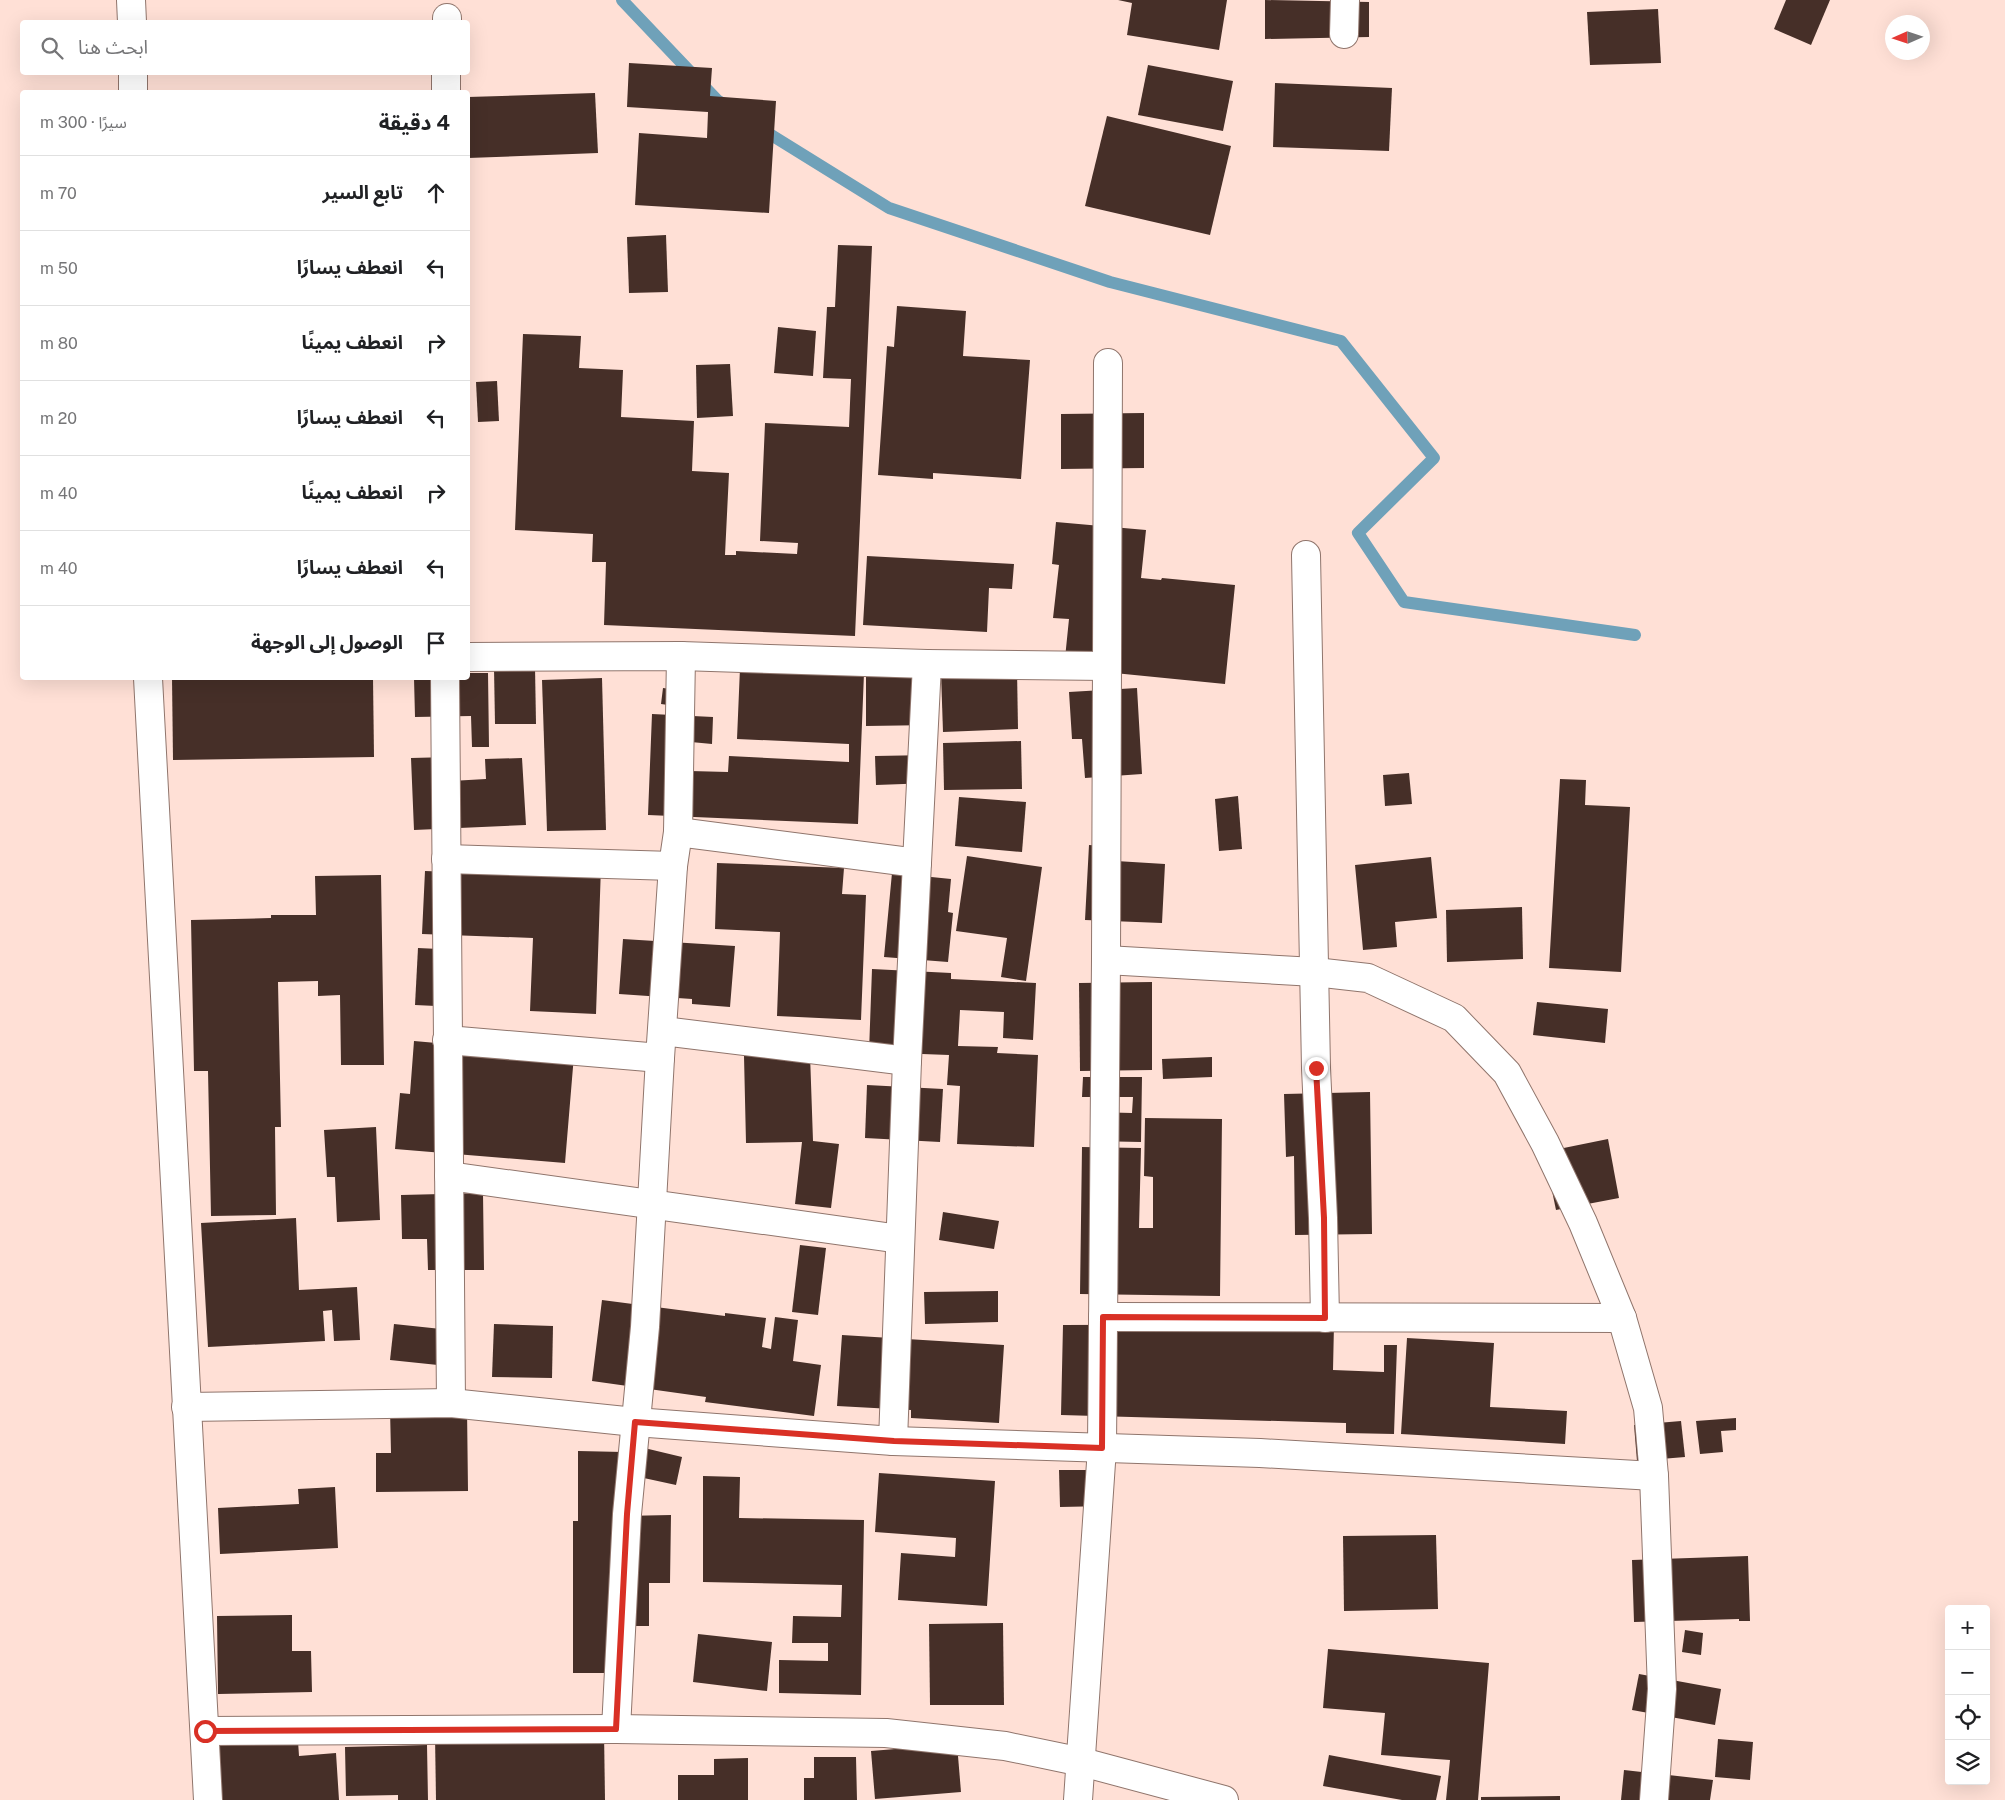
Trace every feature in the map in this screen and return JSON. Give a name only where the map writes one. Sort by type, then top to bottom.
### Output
[{"type":"street","points":[[131,0],[132,20]]},
{"type":"street","points":[[1344,34],[1345,0]]},
{"type":"street","points":[[133,75],[134,90]]},
{"type":"street","points":[[446,75],[446,90]]},
{"type":"street","points":[[1078,1800],[1102,1448],[1108,363]]},
{"type":"street","points":[[1306,555],[1316,1068],[1324,1218],[1325,1318]]},
{"type":"street","points":[[470,657],[681,656],[927,664],[1106,666]]},
{"type":"street","points":[[616,1729],[627,1514],[645,1327],[660,1058],[673,866],[678,832],[681,656]]},
{"type":"street","points":[[894,1441],[907,1061],[927,664]]},
{"type":"street","points":[[148,680],[208,1800]]},
{"type":"street","points":[[445,680],[451,1403]]},
{"type":"street","points":[[678,832],[917,863]]},
{"type":"street","points":[[446,860],[673,866]]},
{"type":"street","points":[[1106,960],[1315,972],[1368,978],[1454,1018],[1506,1073],[1545,1143],[1574,1205],[1622,1318],[1648,1408],[1654,1476],[1662,1689],[1654,1800]]},
{"type":"street","points":[[663,1031],[907,1061]]},
{"type":"street","points":[[447,1040],[660,1058]]},
{"type":"street","points":[[449,1176],[900,1239]]},
{"type":"street","points":[[1103,1317],[1622,1318]]},
{"type":"street","points":[[186,1407],[451,1403],[635,1422],[894,1441],[1260,1453],[1654,1476]]},
{"type":"street","points":[[205,1731],[616,1729],[886,1733],[1005,1746],[1082,1762],[1224,1800]]},
{"type":"building","points":[[1118,0],[1227,0],[1219,50],[1127,35],[1132,3]]},
{"type":"building","points":[[1265,0],[1369,2],[1369,37],[1265,39]]},
{"type":"building","points":[[1786,0],[1830,0],[1811,45],[1774,29]]},
{"type":"building","points":[[1658,9],[1661,63],[1590,65],[1587,12]]},
{"type":"building","points":[[629,63],[712,68],[710,96],[776,101],[769,213],[635,205],[639,133],[707,138],[708,112],[627,107]]},
{"type":"building","points":[[1148,65],[1233,81],[1223,131],[1138,115]]},
{"type":"building","points":[[1275,83],[1392,88],[1389,151],[1273,147]]},
{"type":"building","points":[[595,93],[598,153],[470,158],[470,97]]},
{"type":"building","points":[[1107,116],[1231,146],[1210,235],[1085,206]]},
{"type":"building","points":[[666,235],[668,292],[629,293],[627,237]]},
{"type":"building","points":[[838,245],[872,246],[855,636],[604,625],[606,562],[592,562],[593,534],[515,530],[523,334],[581,336],[579,368],[623,370],[621,417],[694,421],[692,471],[729,473],[725,555],[736,555],[736,551],[797,554],[798,543],[760,541],[765,423],[849,427],[851,379],[823,378],[827,307],[835,307]]},
{"type":"building","points":[[897,306],[966,311],[963,356],[1030,360],[1021,479],[933,473],[933,479],[878,475],[887,346],[894,347]]},
{"type":"building","points":[[778,327],[816,331],[813,376],[774,373]]},
{"type":"building","points":[[730,364],[733,416],[697,418],[696,365]]},
{"type":"building","points":[[497,381],[499,421],[478,422],[476,382]]},
{"type":"building","points":[[1144,413],[1144,468],[1061,469],[1061,414]]},
{"type":"building","points":[[1056,522],[1146,530],[1141,578],[1161,580],[1162,578],[1235,585],[1225,684],[1064,668],[1069,619],[1053,618],[1059,565],[1052,564]]},
{"type":"building","points":[[867,556],[1014,564],[1012,589],[989,588],[987,632],[863,625]]},
{"type":"building","points":[[535,667],[536,724],[495,724],[494,668]]},
{"type":"building","points":[[866,667],[932,667],[933,725],[866,726]]},
{"type":"building","points":[[740,668],[864,673],[858,824],[648,815],[652,714],[713,717],[712,744],[691,742],[690,771],[728,772],[729,756],[849,762],[849,744],[737,739]]},
{"type":"building","points":[[1017,670],[1018,729],[943,732],[941,673]]},
{"type":"building","points":[[470,673],[488,673],[489,747],[472,747],[471,716],[415,717],[414,680],[470,680]]},
{"type":"building","points":[[602,678],[606,830],[547,831],[542,680]]},
{"type":"building","points":[[172,680],[373,680],[374,757],[173,760]]},
{"type":"building","points":[[663,688],[692,692],[690,708],[661,704]]},
{"type":"building","points":[[1137,688],[1142,774],[1085,778],[1082,739],[1072,739],[1069,692]]},
{"type":"building","points":[[1021,741],[1022,789],[944,790],[943,743]]},
{"type":"building","points":[[930,755],[931,783],[876,785],[875,756]]},
{"type":"building","points":[[450,757],[451,781],[486,779],[485,759],[522,758],[526,825],[414,830],[411,758]]},
{"type":"building","points":[[1409,773],[1412,804],[1385,806],[1383,775]]},
{"type":"building","points":[[1560,779],[1586,780],[1585,805],[1630,807],[1621,972],[1549,968]]},
{"type":"building","points":[[1238,796],[1242,849],[1219,851],[1215,799]]},
{"type":"building","points":[[959,797],[1026,802],[1022,852],[955,846]]},
{"type":"building","points":[[1089,845],[1117,847],[1116,861],[1165,864],[1162,923],[1085,920]]},
{"type":"building","points":[[967,856],[1042,867],[1026,981],[1001,977],[1007,938],[956,931]]},
{"type":"building","points":[[1431,857],[1437,918],[1395,922],[1397,947],[1363,950],[1355,865]]},
{"type":"building","points":[[717,863],[844,868],[842,894],[866,895],[861,1020],[777,1016],[780,932],[715,929]]},
{"type":"building","points":[[601,866],[596,1014],[530,1011],[533,938],[422,934],[425,871],[532,875]]},
{"type":"building","points":[[892,873],[951,879],[948,912],[953,913],[948,962],[884,957]]},
{"type":"building","points":[[381,875],[384,1065],[341,1065],[340,995],[318,996],[318,981],[278,982],[281,1127],[275,1127],[276,1215],[211,1216],[208,1071],[194,1071],[191,920],[271,918],[271,915],[316,915],[315,876]]},
{"type":"building","points":[[1522,907],[1523,959],[1447,962],[1446,910]]},
{"type":"building","points":[[623,939],[735,946],[730,1007],[692,1004],[692,999],[619,994]]},
{"type":"building","points":[[418,948],[460,950],[457,1007],[415,1005]]},
{"type":"building","points":[[872,969],[951,973],[951,979],[1036,983],[1033,1040],[1003,1038],[1004,1012],[960,1010],[958,1046],[998,1047],[997,1053],[1038,1055],[1034,1147],[957,1144],[960,1086],[947,1085],[949,1055],[869,1052]]},
{"type":"building","points":[[1152,982],[1152,1070],[1080,1071],[1079,983]]},
{"type":"building","points":[[1537,1002],[1608,1009],[1605,1043],[1533,1035]]},
{"type":"building","points":[[414,1041],[574,1055],[565,1163],[395,1149],[400,1093],[410,1094]]},
{"type":"building","points":[[810,1054],[813,1141],[839,1144],[831,1208],[795,1204],[802,1142],[746,1143],[744,1056]]},
{"type":"building","points":[[1212,1057],[1212,1077],[1163,1079],[1162,1059]]},
{"type":"building","points":[[1083,1077],[1142,1077],[1141,1142],[1092,1141],[1093,1112],[1132,1113],[1133,1097],[1082,1097]]},
{"type":"building","points":[[867,1085],[943,1089],[940,1142],[865,1138]]},
{"type":"building","points":[[1370,1092],[1372,1234],[1295,1235],[1294,1156],[1286,1157],[1284,1094]]},
{"type":"building","points":[[1145,1118],[1222,1119],[1220,1296],[1080,1294],[1082,1147],[1141,1148],[1139,1228],[1153,1228],[1153,1177],[1144,1176]]},
{"type":"building","points":[[376,1127],[380,1220],[337,1222],[335,1177],[327,1177],[324,1130]]},
{"type":"building","points":[[1608,1139],[1619,1198],[1556,1210],[1544,1152]]},
{"type":"building","points":[[483,1193],[484,1270],[428,1270],[427,1239],[402,1239],[401,1195]]},
{"type":"building","points":[[943,1212],[999,1221],[994,1249],[939,1240]]},
{"type":"building","points":[[296,1218],[299,1290],[357,1287],[360,1340],[334,1341],[332,1310],[323,1311],[325,1341],[208,1347],[201,1223]]},
{"type":"building","points":[[800,1245],[826,1248],[818,1315],[792,1312]]},
{"type":"building","points":[[998,1291],[998,1322],[925,1324],[924,1292]]},
{"type":"building","points":[[602,1300],[725,1316],[725,1313],[766,1318],[762,1347],[771,1349],[775,1317],[798,1320],[793,1361],[821,1365],[814,1416],[705,1402],[706,1397],[592,1381]]},
{"type":"building","points":[[394,1324],[460,1331],[457,1367],[390,1360]]},
{"type":"building","points":[[494,1324],[553,1326],[552,1378],[492,1377]]},
{"type":"building","points":[[1334,1324],[1333,1370],[1384,1372],[1384,1345],[1397,1345],[1394,1434],[1346,1433],[1346,1423],[1061,1415],[1063,1325]]},
{"type":"building","points":[[842,1335],[1004,1345],[999,1423],[911,1418],[911,1410],[837,1406]]},
{"type":"building","points":[[1407,1338],[1494,1343],[1490,1407],[1567,1411],[1565,1444],[1401,1434]]},
{"type":"building","points":[[467,1408],[468,1491],[376,1492],[376,1453],[391,1453],[390,1409]]},
{"type":"building","points":[[1736,1418],[1736,1430],[1721,1431],[1723,1452],[1700,1454],[1696,1421]]},
{"type":"building","points":[[1681,1421],[1685,1457],[1637,1461],[1634,1425]]},
{"type":"building","points":[[636,1446],[682,1457],[676,1485],[630,1475]]},
{"type":"building","points":[[578,1451],[623,1452],[623,1516],[671,1515],[670,1583],[649,1583],[649,1626],[626,1626],[625,1673],[573,1673],[573,1521],[578,1521]]},
{"type":"building","points":[[1059,1470],[1107,1470],[1107,1506],[1060,1507]]},
{"type":"building","points":[[879,1473],[995,1481],[987,1606],[898,1600],[901,1553],[955,1557],[956,1538],[875,1532]]},
{"type":"building","points":[[703,1476],[740,1477],[739,1518],[864,1520],[861,1695],[779,1693],[779,1660],[828,1661],[828,1643],[792,1643],[793,1616],[841,1617],[842,1585],[703,1582]]},
{"type":"building","points":[[335,1487],[338,1548],[220,1554],[218,1508],[299,1504],[298,1489]]},
{"type":"building","points":[[1436,1535],[1438,1609],[1344,1611],[1343,1536]]},
{"type":"building","points":[[1748,1556],[1750,1621],[1739,1621],[1739,1619],[1634,1622],[1632,1560]]},
{"type":"building","points":[[292,1615],[292,1651],[311,1651],[312,1692],[218,1694],[217,1616]]},
{"type":"building","points":[[1003,1623],[1004,1705],[930,1705],[929,1624]]},
{"type":"building","points":[[1685,1630],[1703,1633],[1701,1655],[1682,1652]]},
{"type":"building","points":[[698,1634],[772,1642],[767,1691],[693,1682]]},
{"type":"building","points":[[1328,1649],[1489,1663],[1478,1800],[1446,1800],[1450,1760],[1381,1755],[1385,1713],[1323,1708]]},
{"type":"building","points":[[1639,1674],[1721,1689],[1715,1725],[1632,1710]]},
{"type":"building","points":[[604,1731],[605,1800],[436,1800],[435,1735]]},
{"type":"building","points":[[1718,1739],[1753,1742],[1750,1780],[1715,1777]]},
{"type":"building","points":[[298,1741],[299,1756],[336,1753],[339,1800],[218,1800],[215,1746]]},
{"type":"building","points":[[957,1744],[961,1792],[875,1799],[871,1751]]},
{"type":"building","points":[[427,1745],[428,1800],[398,1800],[398,1795],[346,1796],[345,1747]]},
{"type":"building","points":[[1329,1755],[1441,1776],[1436,1800],[1402,1800],[1323,1786]]},
{"type":"building","points":[[814,1757],[856,1757],[857,1800],[804,1800],[804,1778],[814,1778]]},
{"type":"building","points":[[748,1758],[748,1800],[678,1800],[678,1775],[714,1775],[714,1759]]},
{"type":"building","points":[[1624,1770],[1713,1780],[1710,1800],[1621,1800]]},
{"type":"building","points":[[1560,1796],[1560,1800],[1481,1800],[1481,1797]]},
{"type":"waterway","points":[[622,0],[717,100],[726,106]]},
{"type":"waterway","points":[[760,128],[889,208],[1110,282],[1341,341],[1434,458],[1358,533],[1404,602],[1635,635]]},
{"type":"route","points":[[205,1731],[616,1729],[627,1514],[635,1422],[894,1441],[1102,1448],[1103,1317],[1325,1318],[1324,1218],[1316,1068]]}]
